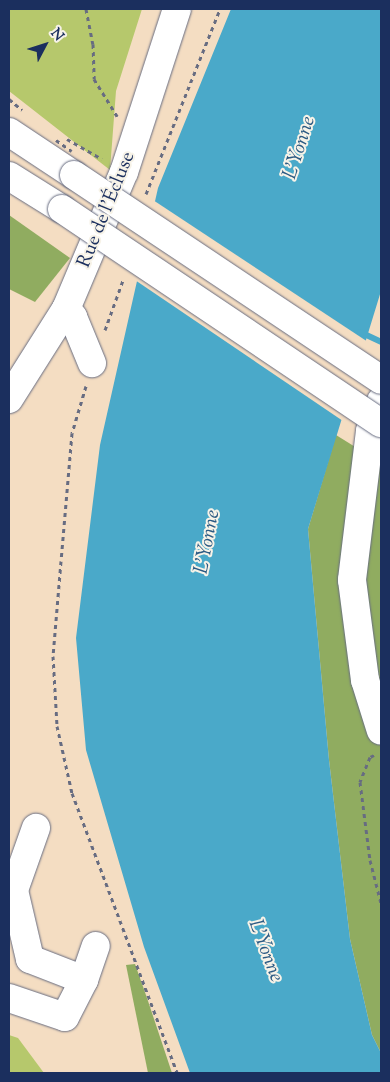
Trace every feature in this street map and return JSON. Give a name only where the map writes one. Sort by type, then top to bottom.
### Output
[{"type":"main road","name":"Rue de l'Écluse","points":[[9,399],[66,309],[124,172],[177,9]]},
{"type":"main road","points":[[9,132],[381,380]]},
{"type":"main road","points":[[9,176],[62,209],[381,423]]},
{"type":"main road","points":[[66,309],[73,317],[92,363]]},
{"type":"main road","points":[[380,741],[364,680],[352,580],[370,431],[381,401]]},
{"type":"main road","points":[[36,828],[14,890],[30,959],[84,980]]},
{"type":"main road","points":[[9,998],[65,1017],[84,980],[96,946]]},
{"type":"path","points":[[86,9],[93,44],[94,79],[118,117],[121,129],[156,164]]},
{"type":"path","points":[[144,200],[156,164],[220,9]]},
{"type":"path","points":[[56,140],[62,136],[124,172]]},
{"type":"path","points":[[125,273],[92,363],[72,433],[53,656],[57,726],[72,792],[177,1073]]},
{"type":"path","points":[[380,741],[370,757],[360,782],[370,860],[381,903]]},
{"type":"green space","points":[[9,9],[142,9],[116,91],[110,170],[9,91]]},
{"type":"green space","points":[[9,215],[70,258],[35,302],[9,289]]},
{"type":"green space","points":[[336,435],[381,463],[381,1053],[372,1035],[350,939],[329,760],[308,529]]},
{"type":"green space","points":[[135,964],[172,1073],[148,1073],[126,965]]},
{"type":"green space","points":[[9,1035],[18,1038],[44,1073],[9,1073]]},
{"type":"water","name":"L'Yonne","points":[[231,9],[381,9],[381,291],[308,529],[329,760],[350,939],[372,1035],[381,1053],[381,1073],[190,1073],[144,947],[86,750],[76,638],[100,445],[158,188]]},
{"type":"pier","points":[[153,200],[368,342],[343,421],[135,280]]},
{"type":"waterway","points":[[360,332],[381,342]]}]
